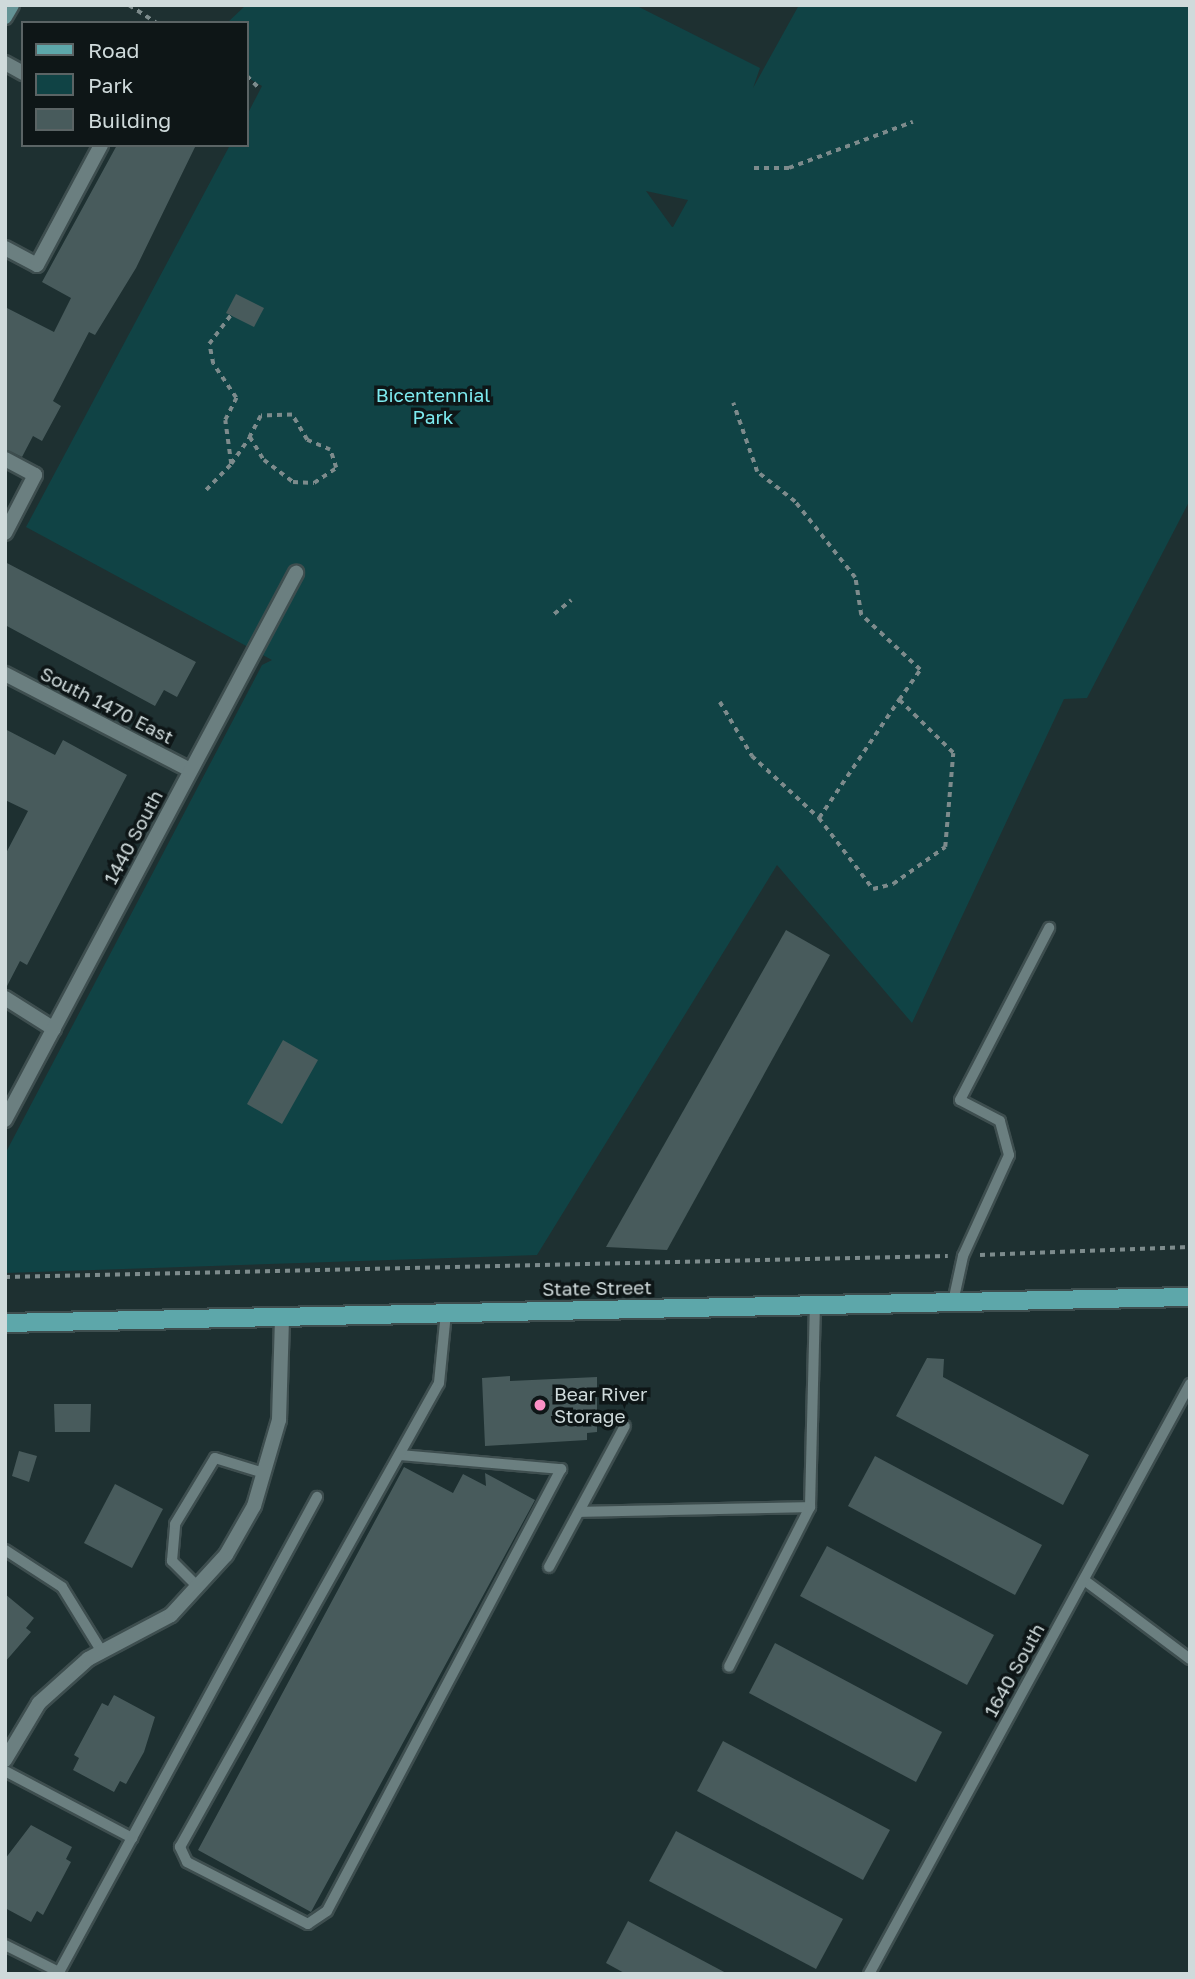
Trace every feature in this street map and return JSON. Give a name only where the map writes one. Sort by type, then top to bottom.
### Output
[{"type":"main road","name":"State Street","points":[[5,1323],[1190,1297]]},
{"type":"street","points":[[5,17],[12,5]]},
{"type":"street","points":[[5,63],[21,72]]},
{"type":"street","points":[[5,248],[37,265],[100,147]]},
{"type":"street","points":[[5,459],[36,475],[5,533]]},
{"type":"street","name":"1440 South","points":[[5,1120],[296,573]]},
{"type":"street","name":"South 1470 East","points":[[5,674],[191,771]]},
{"type":"street","points":[[5,998],[54,1029]]},
{"type":"street","points":[[5,1760],[39,1703],[102,1652],[171,1615],[226,1555],[254,1506],[279,1420],[282,1317]]},
{"type":"lane","points":[[953,1302],[963,1256],[1009,1155],[1000,1121],[960,1100],[1049,928]]},
{"type":"lane","points":[[729,1667],[810,1507],[815,1305]]},
{"type":"lane","points":[[400,1455],[561,1469],[327,1911],[309,1924],[187,1862],[180,1847],[439,1383],[446,1313]]},
{"type":"lane","name":"1640 South","points":[[869,1974],[1190,1384]]},
{"type":"lane","points":[[549,1567],[625,1426]]},
{"type":"lane","points":[[198,1587],[172,1561],[175,1524],[215,1458],[264,1472]]},
{"type":"lane","points":[[5,1945],[58,1973],[317,1497]]},
{"type":"lane","points":[[579,1512],[810,1507]]},
{"type":"lane","points":[[5,1550],[62,1587],[102,1652]]},
{"type":"lane","points":[[1084,1580],[1190,1659]]},
{"type":"lane","points":[[5,1771],[132,1838]]},
{"type":"path","points":[[129,5],[155,21]]},
{"type":"path","points":[[248,77],[258,87]]},
{"type":"path","points":[[754,168],[789,168],[913,122]]},
{"type":"path","points":[[231,315],[209,344],[213,364],[236,398],[225,420],[231,464]]},
{"type":"path","points":[[733,403],[757,472],[795,502],[855,578],[861,615],[919,670],[818,818]]},
{"type":"path","points":[[206,490],[231,464],[261,416],[292,415],[307,440],[330,450],[336,468],[314,482],[293,482],[264,460],[250,437]]},
{"type":"path","points":[[554,614],[571,600]]},
{"type":"path","points":[[720,702],[752,756],[818,818],[873,889],[893,884],[944,847],[953,753],[899,700]]},
{"type":"path","points":[[5,1277],[963,1256],[1190,1247]]},
{"type":"green space","name":"Bicentennial Park","points":[[246,5],[635,5],[760,68],[753,88],[799,5],[1190,5],[1190,500],[1087,698],[1064,699],[912,1023],[777,865],[537,1255],[5,1273],[5,1154],[262,665],[272,660],[26,527],[229,147],[248,147],[248,113],[262,86],[248,78],[248,21],[229,21]],"holes":[[[646,191],[688,200],[672,227]]]},
{"type":"building","points":[[116,147],[195,147],[136,268],[95,335],[89,332],[53,401],[61,406],[42,441],[33,436],[22,457],[5,449],[5,307],[54,332],[71,298],[42,282]]},
{"type":"building","points":[[236,294],[264,308],[254,327],[226,313]]},
{"type":"building","points":[[5,562],[196,662],[177,697],[164,690],[155,706],[5,625]]},
{"type":"building","points":[[5,729],[55,755],[63,740],[127,775],[27,965],[20,961],[6,988],[5,855],[28,811],[5,800]]},
{"type":"building","points":[[786,930],[830,955],[667,1250],[606,1247]]},
{"type":"building","points":[[283,1040],[318,1060],[282,1124],[247,1104]]},
{"type":"building","points":[[927,1358],[944,1359],[943,1377],[1089,1455],[1063,1505],[896,1416]]},
{"type":"building","name":"Bear River Storage","points":[[510,1376],[510,1381],[597,1377],[597,1432],[587,1433],[587,1440],[485,1446],[482,1378]]},
{"type":"building","points":[[54,1404],[91,1404],[90,1432],[55,1432]]},
{"type":"building","points":[[19,1451],[37,1456],[29,1482],[12,1476]]},
{"type":"building","points":[[875,1456],[1042,1545],[1015,1595],[848,1506]]},
{"type":"building","points":[[404,1467],[453,1493],[463,1474],[486,1486],[485,1473],[535,1500],[311,1912],[198,1850]]},
{"type":"building","points":[[115,1484],[163,1509],[132,1568],[84,1543]]},
{"type":"building","points":[[827,1546],[994,1635],[967,1685],[800,1596]]},
{"type":"building","points":[[5,1594],[34,1618],[26,1628],[31,1632],[5,1662]]},
{"type":"building","points":[[775,1643],[942,1732],[916,1782],[749,1693]]},
{"type":"building","points":[[114,1695],[155,1717],[144,1752],[126,1784],[120,1781],[114,1792],[73,1770],[79,1758],[74,1755],[102,1703],[108,1706]]},
{"type":"building","points":[[723,1741],[890,1830],[863,1880],[697,1791]]},
{"type":"building","points":[[31,1825],[72,1847],[66,1859],[71,1862],[43,1915],[37,1911],[31,1922],[5,1908],[5,1859]]},
{"type":"building","points":[[676,1831],[843,1919],[816,1969],[649,1881]]},
{"type":"building","points":[[628,1921],[728,1974],[626,1974],[606,1963]]},
{"type":"place","name":"Bear River Storage","points":[[540,1405]]}]
